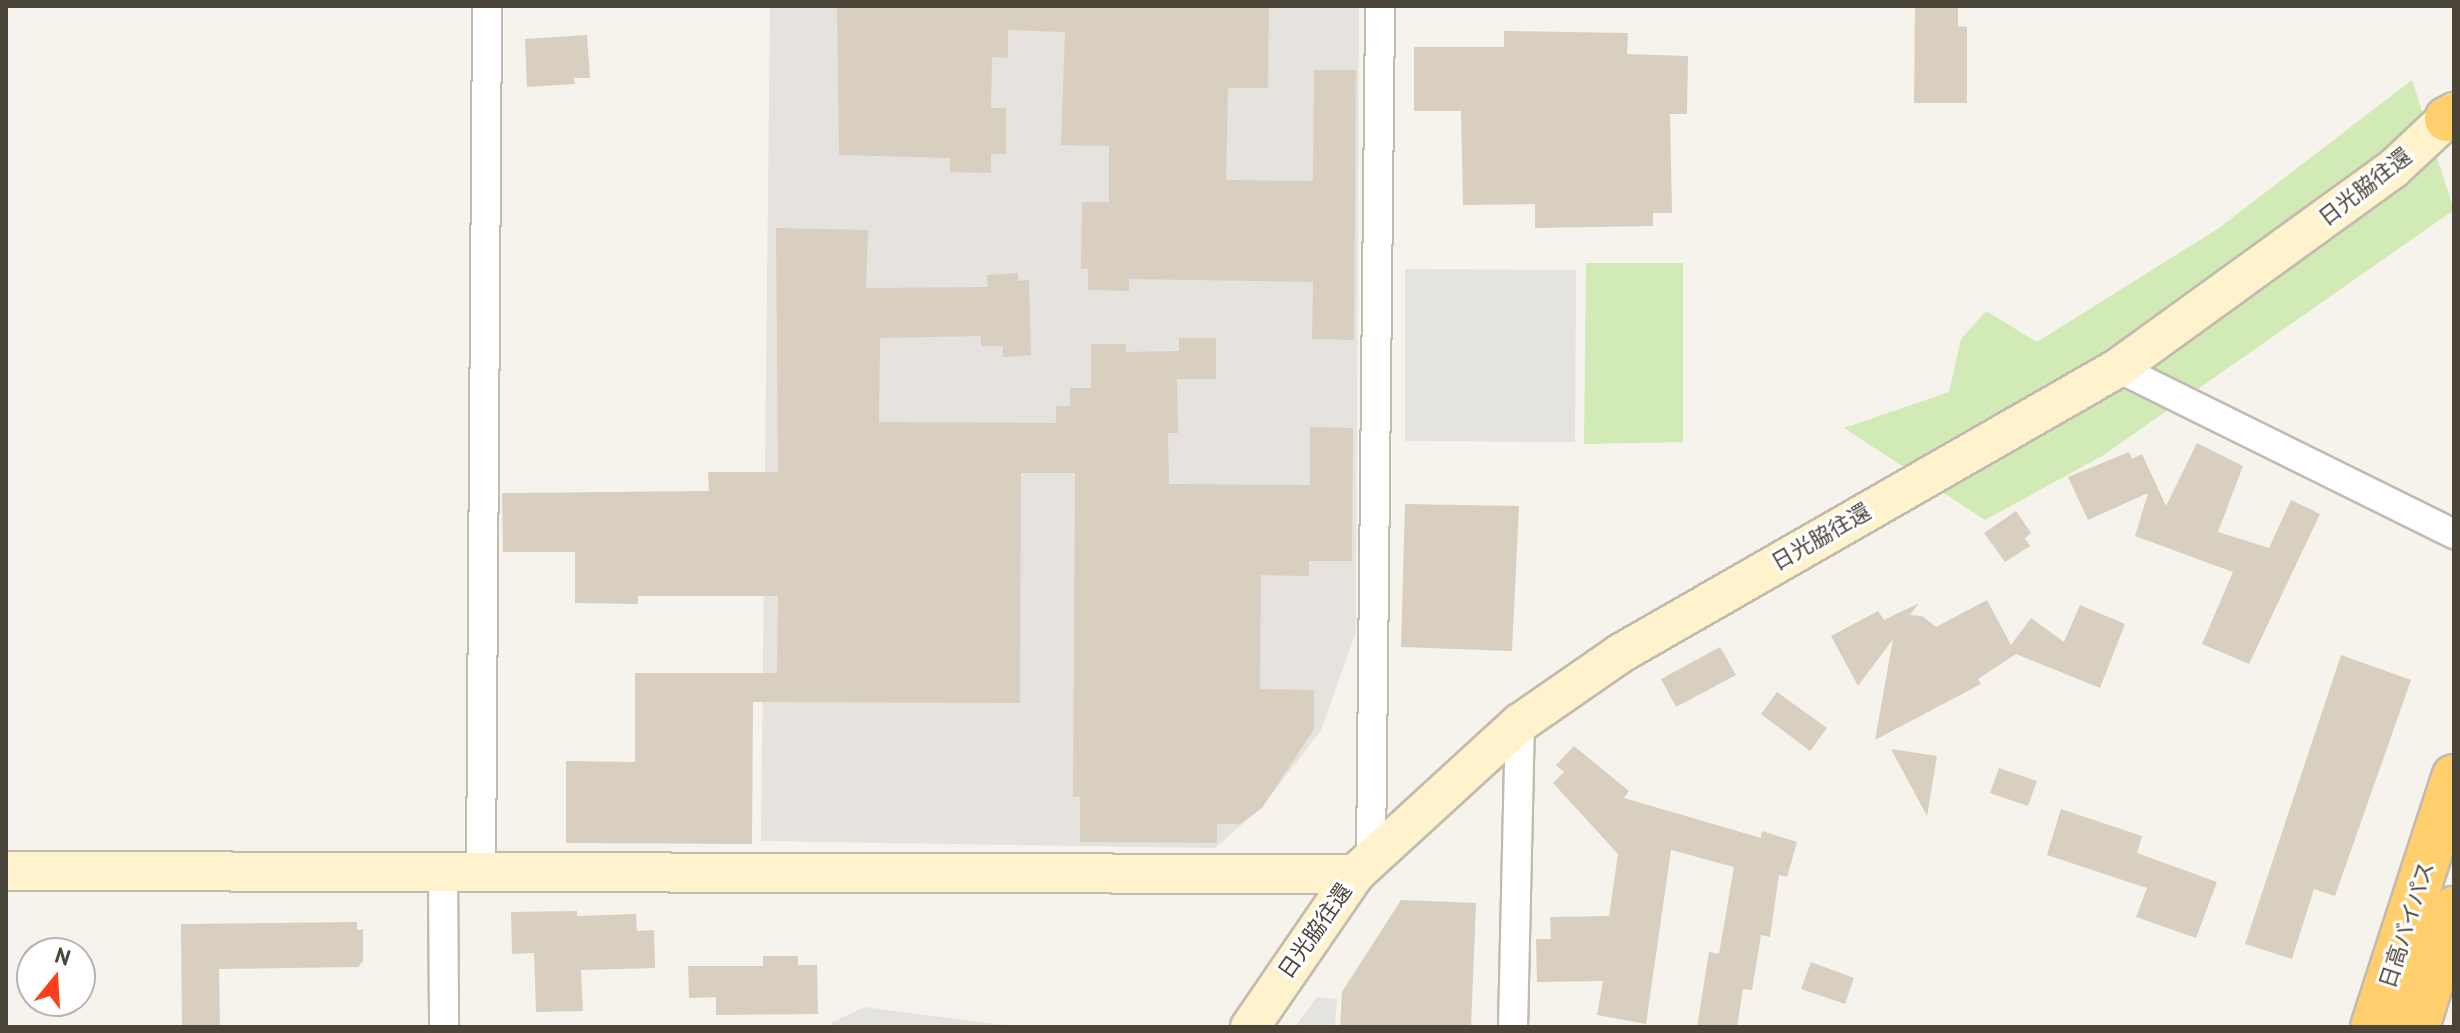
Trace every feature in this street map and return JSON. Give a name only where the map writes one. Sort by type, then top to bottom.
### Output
[{"type":"highway","name":"日高バイパス","points":[[2373,1027],[2454,777]]},
{"type":"highway","name":"日高バイパス","points":[[2417,1027],[2454,909]]},
{"type":"street","points":[[481,872],[487,6]]},
{"type":"street","points":[[6,871],[481,872],[1363,865],[1380,6]]},
{"type":"street","name":"日光脇往還","points":[[1250,1027],[1363,865],[1520,723],[1621,653],[2118,368],[2392,170],[2452,116]]},
{"type":"street","points":[[2118,368],[2454,534]]},
{"type":"street","points":[[1513,1027],[1520,723]]},
{"type":"street","points":[[443,872],[444,1027]]},
{"type":"shaded area","points":[[770,6],[1359,6],[1356,632],[1321,730],[1262,807],[1215,848],[761,841]]},
{"type":"shaded area","points":[[1405,269],[1576,270],[1575,442],[1405,441]]},
{"type":"shaded area","points":[[1317,997],[1337,999],[1335,1027],[1295,1027]]},
{"type":"shaded area","points":[[864,1007],[1018,1027],[833,1027],[831,1023]]},
{"type":"green space","points":[[2412,80],[2454,210],[2102,456],[1985,520],[1844,428],[1949,392],[1961,339],[1986,311],[2037,342],[2219,228]]},
{"type":"green space","points":[[1586,263],[1683,263],[1683,442],[1584,444]]},
{"type":"building","points":[[837,6],[1269,6],[1268,88],[1228,88],[1226,180],[1313,181],[1314,70],[1356,70],[1354,340],[1312,339],[1313,282],[1129,279],[1129,291],[1088,290],[1088,269],[1081,269],[1082,202],[1109,202],[1109,146],[1061,145],[1065,32],[1008,30],[1008,58],[992,57],[991,108],[1006,108],[1006,154],[991,154],[991,173],[950,172],[950,158],[839,155]]},
{"type":"building","points":[[1915,6],[1958,6],[1958,26],[1967,27],[1967,103],[1914,103]]},
{"type":"building","points":[[1504,31],[1628,33],[1627,54],[1688,56],[1687,114],[1670,114],[1672,213],[1653,213],[1653,226],[1535,228],[1535,204],[1463,205],[1461,111],[1414,111],[1414,47],[1504,47]]},
{"type":"building","points":[[587,35],[590,78],[574,78],[575,84],[527,87],[525,39]]},
{"type":"building","points":[[776,228],[868,230],[866,288],[988,287],[987,275],[1018,273],[1018,281],[1029,280],[1031,355],[1003,357],[1003,346],[981,346],[981,336],[880,338],[879,422],[1056,423],[1056,406],[1070,406],[1070,388],[1091,388],[1091,344],[1126,344],[1126,352],[1179,351],[1179,338],[1216,338],[1216,379],[1177,379],[1178,433],[1168,433],[1169,484],[1310,485],[1310,427],[1353,428],[1352,561],[1309,561],[1309,576],[1261,575],[1260,689],[1314,690],[1314,729],[1262,808],[1240,824],[1217,824],[1217,843],[1080,842],[1080,797],[1073,797],[1075,473],[1021,473],[1020,703],[753,702],[752,844],[566,843],[566,761],[635,762],[635,673],[777,673],[778,596],[638,596],[638,604],[575,603],[575,552],[503,552],[502,493],[709,491],[708,472],[778,472]]},
{"type":"building","points":[[2197,443],[2243,466],[2218,532],[2269,548],[2291,500],[2320,514],[2249,664],[2202,644],[2233,572],[2135,536],[2148,493],[2088,520],[2068,477],[2129,452],[2132,459],[2142,454],[2166,506]]},
{"type":"building","points":[[1405,504],[1519,506],[1512,651],[1401,647]]},
{"type":"building","points":[[2016,511],[2031,533],[2025,538],[2030,546],[2005,562],[1984,533]]},
{"type":"building","points":[[1987,600],[2011,645],[2031,618],[2064,642],[2080,605],[2125,624],[2100,688],[2016,654],[1978,679],[1981,684],[1875,740],[1893,639],[1858,686],[1831,636],[1878,611],[1884,620],[1919,603],[1910,615],[1922,616],[1936,627]]},
{"type":"building","points":[[1720,647],[1736,675],[1676,707],[1661,679]]},
{"type":"building","points":[[2341,655],[2411,680],[2335,896],[2314,889],[2292,959],[2245,944]]},
{"type":"building","points":[[1777,692],[1827,728],[1810,751],[1761,714]]},
{"type":"building","points":[[1574,746],[1629,791],[1624,798],[1761,838],[1762,831],[1797,842],[1787,877],[1779,875],[1770,937],[1761,935],[1752,990],[1743,989],[1737,1027],[1697,1027],[1709,952],[1719,954],[1734,867],[1671,850],[1646,1024],[1597,1015],[1603,981],[1537,982],[1536,939],[1551,939],[1550,917],[1609,916],[1618,854],[1553,783],[1564,772],[1556,765]]},
{"type":"building","points":[[1891,749],[1937,756],[1927,816]]},
{"type":"building","points":[[1999,768],[2037,781],[2028,806],[1990,793]]},
{"type":"building","points":[[2061,809],[2142,836],[2137,853],[2217,882],[2196,938],[2136,917],[2147,888],[2047,855]]},
{"type":"building","points":[[1401,900],[1476,903],[1471,1027],[1340,1027],[1342,992]]},
{"type":"building","points":[[577,911],[577,916],[636,914],[637,931],[654,930],[655,968],[581,970],[583,1011],[536,1012],[534,953],[512,954],[511,912]]},
{"type":"building","points":[[357,922],[357,930],[363,929],[363,961],[358,967],[219,969],[220,1027],[182,1027],[181,924]]},
{"type":"building","points":[[763,956],[798,956],[798,965],[817,965],[818,1014],[716,1015],[716,997],[689,998],[688,966],[763,966]]},
{"type":"building","points":[[1811,962],[1854,978],[1845,1004],[1801,989]]}]
